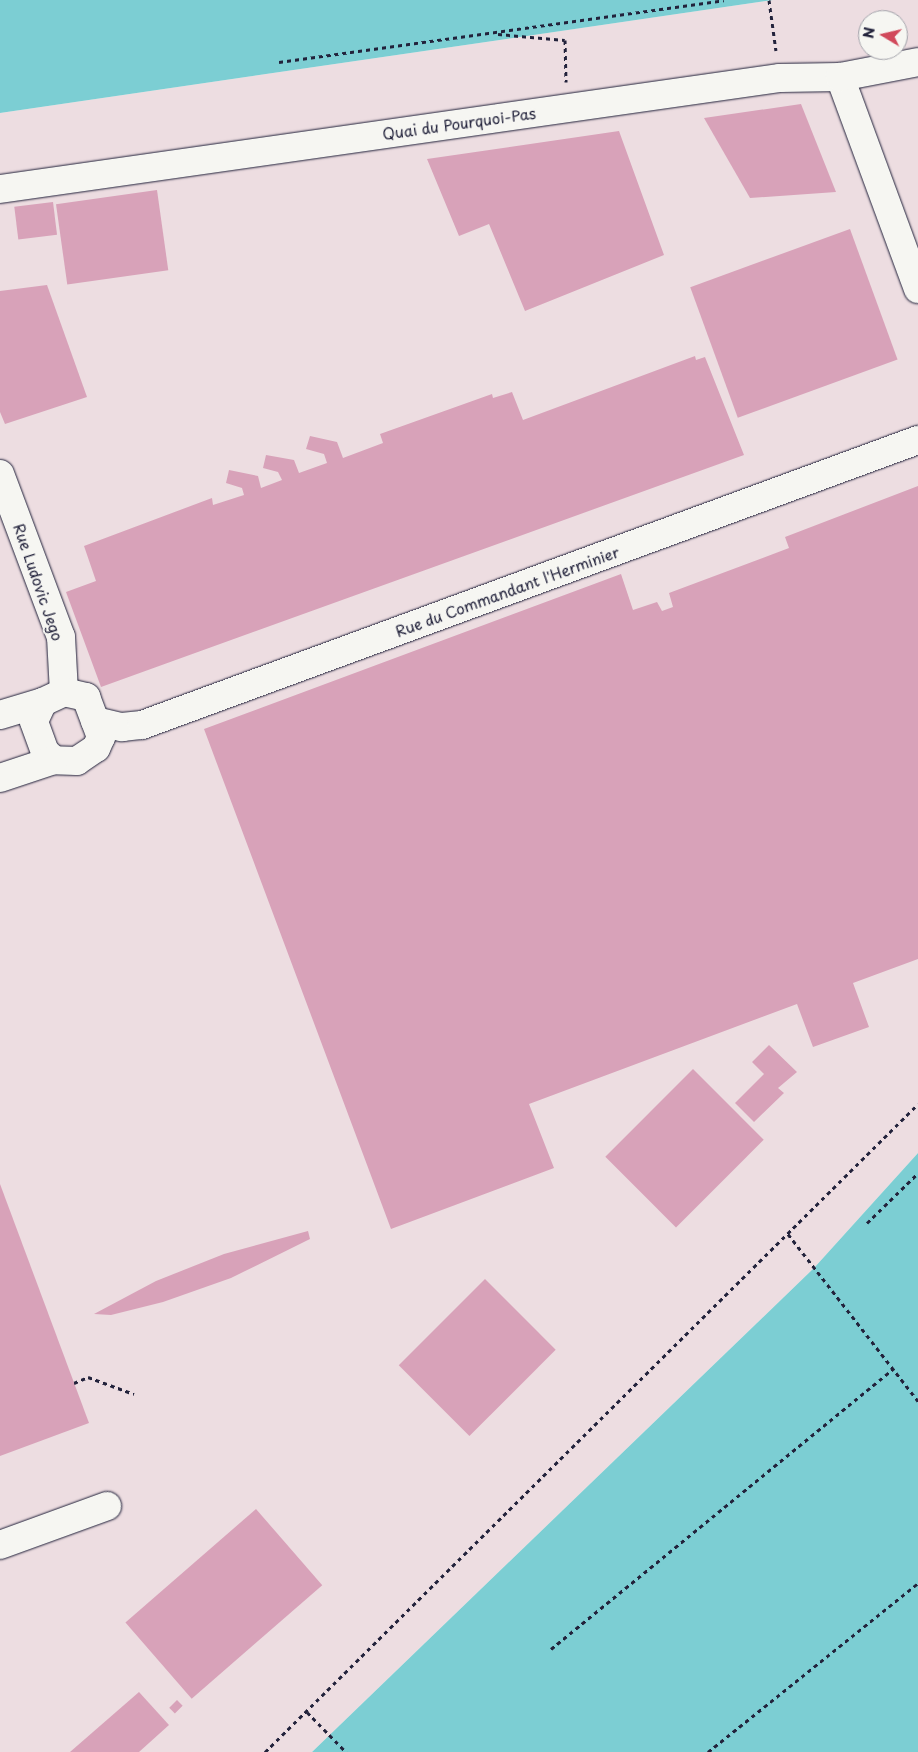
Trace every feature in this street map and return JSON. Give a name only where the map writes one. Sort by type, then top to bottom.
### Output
[{"type":"street","name":"Quai du Pourquoi-Pas","points":[[0,188],[780,78],[840,77],[918,62]]},
{"type":"street","points":[[840,77],[918,289]]},
{"type":"street","name":"Rue du Commandant l'Herminier","points":[[95,721],[122,727],[142,725],[918,440]]},
{"type":"street","name":"Rue Ludovic Jego","points":[[0,474],[61,637],[53,697]]},
{"type":"street","points":[[53,697],[34,721],[44,752],[54,760]]},
{"type":"street","points":[[0,715],[53,697],[86,697],[102,738],[96,748],[77,761],[54,760],[0,778]]},
{"type":"street","points":[[0,1545],[107,1506]]},
{"type":"path","points":[[279,62],[724,0]]},
{"type":"path","points":[[770,0],[780,78]]},
{"type":"path","points":[[492,33],[565,40],[567,108]]},
{"type":"path","points":[[265,1752],[918,1104]]},
{"type":"path","points":[[867,1224],[918,1173]]},
{"type":"path","points":[[788,1234],[918,1400]]},
{"type":"path","points":[[551,1649],[894,1368]]},
{"type":"path","points":[[74,1383],[88,1377],[134,1394]]},
{"type":"path","points":[[708,1752],[918,1583]]},
{"type":"path","points":[[307,1712],[346,1752]]},
{"type":"shaded area","points":[[773,0],[918,0],[918,1153],[814,1268],[312,1752],[0,1752],[0,113]]},
{"type":"water","points":[[0,0],[773,0],[0,113]]},
{"type":"water","points":[[918,1153],[918,1752],[312,1752],[814,1268]]},
{"type":"building","points":[[801,104],[836,192],[750,198],[704,118]]},
{"type":"building","points":[[619,131],[664,255],[525,311],[489,224],[459,236],[427,159]]},
{"type":"building","points":[[157,190],[168,270],[67,284],[56,204]]},
{"type":"building","points":[[53,202],[57,235],[18,240],[14,207]]},
{"type":"building","points":[[850,229],[898,360],[738,418],[690,287]]},
{"type":"building","points":[[47,285],[87,397],[5,424],[0,412],[0,291]]},
{"type":"building","points":[[695,356],[696,360],[705,357],[744,455],[101,687],[66,592],[96,581],[84,546],[212,498],[213,505],[244,495],[242,488],[226,483],[229,470],[258,476],[261,488],[282,480],[278,472],[263,468],[266,455],[294,460],[299,473],[327,463],[324,454],[306,449],[310,436],[337,442],[343,458],[383,443],[380,434],[492,394],[493,398],[512,392],[523,420]]},
{"type":"building","points":[[918,486],[918,959],[853,983],[869,1027],[813,1047],[797,1004],[529,1104],[554,1168],[391,1229],[204,729],[621,574],[633,610],[657,602],[662,611],[673,607],[669,593],[789,548],[785,537]]},
{"type":"building","points":[[769,1045],[797,1072],[778,1088],[784,1093],[754,1122],[735,1103],[764,1074],[752,1062]]},
{"type":"building","points":[[693,1069],[764,1140],[676,1227],[605,1157]]},
{"type":"building","points":[[0,1184],[89,1423],[0,1456]]},
{"type":"building","points":[[308,1231],[310,1239],[231,1278],[163,1302],[111,1315],[94,1314],[156,1281],[224,1254]]},
{"type":"building","points":[[485,1279],[556,1350],[469,1436],[399,1365]]},
{"type":"building","points":[[256,1509],[322,1585],[192,1699],[125,1622]]},
{"type":"building","points":[[139,1692],[169,1725],[139,1752],[70,1752]]},
{"type":"building","points":[[177,1700],[183,1706],[175,1713],[169,1708]]}]
